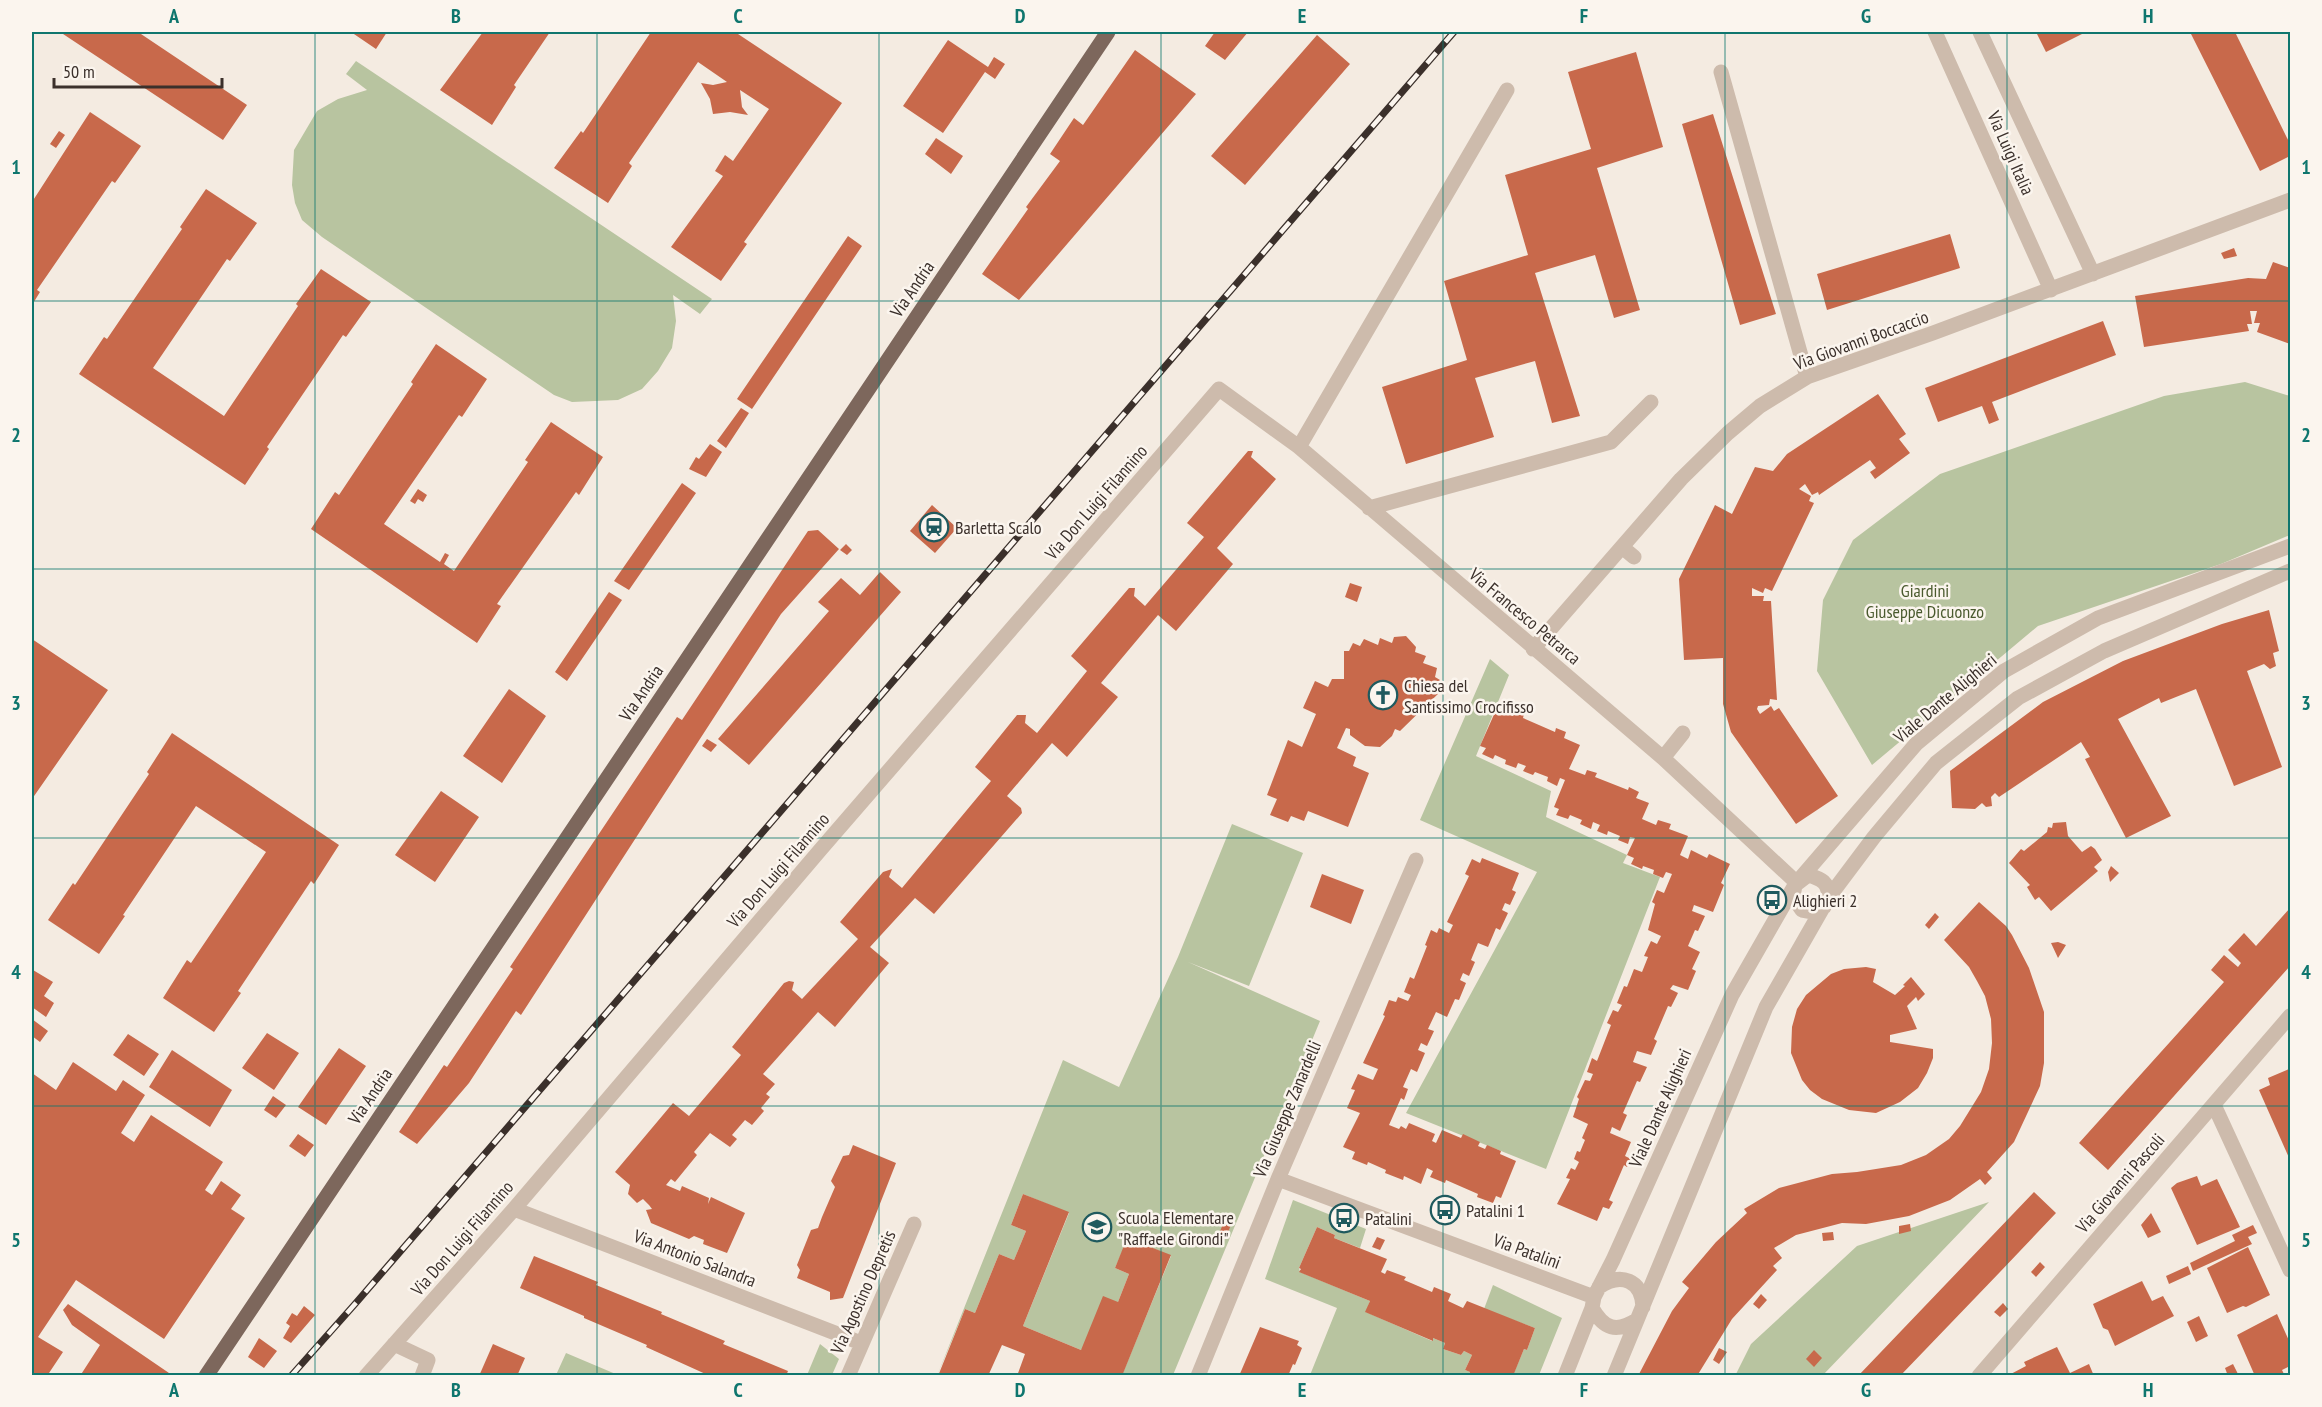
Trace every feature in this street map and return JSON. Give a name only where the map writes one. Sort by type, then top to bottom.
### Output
[{"type":"main road","name":"Via Andria","points":[[206,1376],[1108,32]]},
{"type":"street","name":"Via Luigi Italia","points":[[1935,32],[2051,290]]},
{"type":"street","name":"Via Luigi Italia","points":[[1980,32],[2093,274]]},
{"type":"street","points":[[1720,72],[1807,377]]},
{"type":"street","points":[[1299,447],[1507,90]]},
{"type":"street","name":"Via Giovanni Boccaccio","points":[[1533,649],[1681,478],[1760,406],[1807,377],[2051,290],[2290,200]]},
{"type":"street","name":"Via Francesco Petrarca","points":[[1219,389],[1299,447],[1663,758],[1797,883]]},
{"type":"street","name":"Via Don Luigi Filannino","points":[[366,1376],[514,1209],[821,849],[1219,389]]},
{"type":"street","points":[[1368,508],[1611,442],[1651,402]]},
{"type":"street","name":"Viale Dante Alighieri","points":[[1565,1376],[1595,1297],[1732,995],[1797,883],[1916,744],[2004,671],[2098,618],[2290,546]]},
{"type":"street","points":[[1622,547],[1634,557]]},
{"type":"street","points":[[1614,1376],[1766,1007],[1826,902],[1874,837],[1936,763],[2018,698],[2104,651],[2290,571]]},
{"type":"street","points":[[1663,758],[1683,733]]},
{"type":"street","name":"Via Giuseppe Zanardelli","points":[[1198,1376],[1278,1179],[1416,860]]},
{"type":"street","points":[[1808,875],[1822,879],[1828,887],[1826,902],[1813,912],[1802,910],[1792,897],[1797,883],[1808,875]]},
{"type":"street","name":"Via Giovanni Pascoli","points":[[1979,1376],[2290,1016]]},
{"type":"street","points":[[2214,1105],[2290,1270]]},
{"type":"street","name":"Via Patalini","points":[[1278,1179],[1595,1297]]},
{"type":"street","name":"Via Antonio Salandra","points":[[514,1209],[861,1343]]},
{"type":"street","name":"Via Agostino Depretis","points":[[848,1376],[914,1224]]},
{"type":"street","points":[[1619,1278],[1630,1281],[1638,1288],[1642,1297],[1640,1314],[1624,1328],[1609,1327],[1601,1322],[1595,1297],[1608,1280],[1619,1278]]},
{"type":"street","points":[[394,1344],[428,1360],[422,1376]]},
{"type":"green space","points":[[356,61],[712,299],[700,314],[673,295],[676,321],[672,348],[658,371],[642,389],[618,400],[572,402],[554,395],[322,237],[302,220],[295,203],[292,185],[294,150],[317,111],[338,99],[367,90],[346,74]]},
{"type":"green space","name":"Giardini Giuseppe Dicuonzo","points":[[2245,382],[2290,396],[2290,535],[2221,564],[2038,626],[1872,765],[1817,671],[1823,600],[1853,540],[1940,474],[2164,396]]},
{"type":"green space","points":[[1490,659],[1509,675],[1476,756],[1551,791],[1546,817],[1627,855],[1623,863],[1660,877],[1546,1169],[1406,1113],[1537,872],[1420,820]]},
{"type":"green space","name":"Scuola Elementare \"Raffaele Girondi\"","points":[[1232,824],[1303,853],[1249,986],[1188,962],[1320,1021],[1173,1375],[1122,1375],[1171,1256],[1128,1238],[1115,1268],[1129,1274],[1118,1302],[1081,1350],[1023,1326],[1069,1213],[1023,1194],[1011,1225],[1026,1231],[1014,1260],[999,1254],[975,1313],[965,1309],[937,1376],[1063,1060],[1119,1087],[1178,957]]},
{"type":"green space","points":[[1293,1200],[1366,1229],[1360,1248],[1334,1238],[1335,1235],[1317,1227],[1299,1268],[1300,1272],[1370,1301],[1366,1312],[1432,1341],[1433,1338],[1445,1343],[1443,1349],[1461,1355],[1464,1351],[1472,1355],[1465,1370],[1470,1372],[1469,1375],[1310,1375],[1337,1308],[1265,1279]]},
{"type":"green space","points":[[1989,1202],[1823,1375],[1735,1376],[1751,1344],[1857,1246]]},
{"type":"green space","points":[[1493,1285],[1562,1318],[1539,1375],[1513,1375],[1524,1349],[1527,1350],[1535,1328],[1484,1309]]},
{"type":"green space","points":[[820,1344],[839,1359],[832,1375],[807,1375]]},
{"type":"green space","points":[[566,1353],[618,1375],[556,1375]]},
{"type":"building","points":[[60,32],[138,32],[247,105],[223,140]]},
{"type":"building","points":[[351,32],[387,32],[376,49]]},
{"type":"building","points":[[483,32],[550,32],[514,85],[516,87],[492,125],[440,90]]},
{"type":"building","points":[[651,32],[735,32],[842,103],[744,242],[747,244],[721,281],[671,247],[723,176],[715,171],[725,155],[733,161],[769,109],[740,90],[742,107],[748,115],[730,112],[713,114],[710,99],[701,83],[713,85],[727,82],[698,62],[629,163],[632,166],[608,203],[554,168],[581,131],[583,133]]},
{"type":"building","points":[[1215,32],[1248,32],[1225,60],[1205,46]]},
{"type":"building","points":[[2036,32],[2080,32],[2082,34],[2046,52]]},
{"type":"building","points":[[2190,32],[2235,32],[2290,144],[2290,156],[2260,171]]},
{"type":"building","points":[[1317,35],[1350,64],[1245,185],[1211,156]]},
{"type":"building","points":[[948,40],[988,67],[994,57],[1005,64],[995,79],[985,72],[943,133],[903,106]]},
{"type":"building","points":[[1135,50],[1196,94],[1019,300],[982,274],[1028,209],[1026,207],[1060,161],[1050,154],[1074,118],[1083,125]]},
{"type":"building","points":[[1636,52],[1663,147],[1597,168],[1640,310],[1614,318],[1595,255],[1535,273],[1580,416],[1552,423],[1535,361],[1475,378],[1494,437],[1406,464],[1382,387],[1467,360],[1444,281],[1528,255],[1505,175],[1591,149],[1568,72]]},
{"type":"building","points":[[90,112],[141,146],[115,183],[112,181],[37,290],[40,292],[32,305],[32,202]]},
{"type":"building","points":[[1713,114],[1776,314],[1740,325],[1682,124]]},
{"type":"building","points":[[59,131],[65,135],[56,148],[50,144]]},
{"type":"building","points":[[936,138],[963,156],[951,174],[925,154]]},
{"type":"building","points":[[206,189],[257,223],[230,261],[227,259],[153,368],[224,416],[321,269],[371,302],[346,337],[343,335],[267,447],[269,449],[245,485],[79,374],[104,337],[107,339],[182,229],[180,227]]},
{"type":"building","points":[[1950,234],[1960,268],[1827,310],[1817,274]]},
{"type":"building","points":[[848,236],[862,246],[752,409],[737,399]]},
{"type":"building","points":[[2234,248],[2237,256],[2224,259],[2221,253]]},
{"type":"building","points":[[2273,262],[2290,268],[2290,344],[2257,332],[2260,323],[2254,323],[2257,311],[2250,311],[2252,324],[2247,324],[2249,331],[2144,347],[2135,296],[2248,278],[2266,279]]},
{"type":"building","points":[[2103,321],[2116,355],[1992,402],[1999,420],[1989,424],[1982,406],[1938,422],[1925,388]]},
{"type":"building","points":[[436,344],[487,379],[462,417],[459,415],[384,524],[440,562],[445,553],[449,555],[444,564],[454,571],[528,462],[525,460],[551,422],[603,457],[579,495],[576,492],[497,604],[501,606],[477,643],[311,529],[335,492],[339,495],[413,384],[411,382]]},
{"type":"building","points":[[1878,394],[1906,434],[1899,439],[1910,453],[1875,479],[1870,472],[1876,468],[1870,460],[1819,495],[1818,492],[1812,495],[1805,484],[1799,489],[1811,496],[1809,501],[1814,503],[1772,591],[1765,588],[1763,593],[1752,588],[1752,596],[1764,596],[1763,601],[1771,601],[1777,700],[1770,699],[1769,705],[1758,706],[1757,709],[1760,714],[1771,706],[1774,711],[1779,708],[1838,796],[1796,824],[1731,732],[1723,704],[1723,658],[1684,660],[1679,579],[1715,505],[1732,514],[1755,467],[1773,471],[1787,454]]},
{"type":"building","points":[[741,408],[749,413],[726,448],[717,441]]},
{"type":"building","points":[[710,444],[722,452],[706,477],[689,469],[696,457],[699,459]]},
{"type":"building","points":[[1248,451],[1253,451],[1251,457],[1276,479],[1217,548],[1233,564],[1176,631],[1158,615],[1101,683],[1118,697],[1067,757],[1052,743],[1007,796],[1021,808],[1022,813],[934,914],[915,898],[870,947],[889,963],[835,1027],[818,1012],[763,1074],[775,1084],[766,1094],[770,1097],[761,1108],[764,1111],[752,1125],[745,1120],[732,1135],[737,1139],[730,1147],[710,1133],[694,1152],[697,1155],[675,1182],[671,1179],[666,1185],[680,1191],[682,1186],[709,1198],[708,1204],[711,1197],[745,1213],[727,1253],[703,1244],[704,1240],[694,1236],[689,1239],[651,1223],[646,1210],[652,1209],[643,1199],[637,1203],[628,1194],[630,1185],[615,1172],[673,1103],[689,1116],[741,1055],[732,1047],[784,983],[794,982],[792,990],[802,999],[858,939],[840,922],[883,872],[892,869],[889,877],[902,888],[991,781],[975,767],[1017,715],[1026,715],[1025,723],[1037,733],[1087,671],[1071,656],[1129,588],[1135,588],[1134,596],[1145,606],[1204,537],[1187,523]]},
{"type":"building","points":[[682,483],[696,493],[629,590],[614,581]]},
{"type":"building","points":[[418,489],[427,495],[423,502],[418,499],[415,504],[410,501]]},
{"type":"building","points":[[932,505],[957,528],[935,553],[910,531]]},
{"type":"building","points":[[818,530],[839,549],[781,614],[521,1015],[516,1011],[469,1083],[417,1144],[399,1132],[444,1065],[447,1067],[513,969],[510,967],[677,717],[682,720],[808,531]]},
{"type":"building","points":[[846,544],[852,550],[847,555],[840,550]]},
{"type":"building","points":[[880,572],[901,592],[749,765],[718,739],[829,611],[818,602],[841,578],[860,595]]},
{"type":"building","points":[[1350,583],[1362,587],[1357,602],[1345,597]]},
{"type":"building","points":[[609,592],[622,600],[567,681],[555,672]]},
{"type":"building","points":[[2269,610],[2279,651],[2273,653],[2276,666],[2270,669],[2264,664],[2247,671],[2282,767],[2234,786],[2196,689],[2161,703],[2159,698],[2118,719],[2171,816],[2126,838],[2085,759],[2090,757],[2081,742],[1999,797],[1995,793],[1991,797],[1992,806],[1986,807],[1982,803],[1975,809],[1952,808],[1950,771],[2043,702],[2123,661],[2222,624]]},
{"type":"building","points":[[1406,636],[1416,647],[1415,652],[1426,656],[1423,663],[1437,668],[1435,677],[1440,680],[1437,684],[1442,690],[1400,731],[1395,729],[1392,736],[1380,747],[1365,746],[1350,735],[1350,729],[1346,728],[1337,748],[1356,757],[1353,766],[1369,773],[1348,827],[1308,811],[1304,821],[1291,816],[1288,822],[1270,815],[1277,799],[1267,795],[1288,740],[1302,747],[1316,714],[1303,708],[1315,681],[1328,687],[1332,679],[1344,679],[1344,651],[1349,651],[1353,643],[1360,646],[1364,639],[1378,645],[1380,638],[1392,643],[1394,637]]},
{"type":"building","points":[[32,639],[108,690],[32,799],[33,696]]},
{"type":"building","points":[[509,689],[546,716],[502,783],[463,756]]},
{"type":"building","points":[[1496,710],[1513,716],[1515,710],[1524,714],[1523,718],[1555,732],[1556,728],[1566,732],[1564,738],[1580,745],[1569,769],[1585,775],[1587,770],[1597,773],[1595,777],[1639,792],[1636,798],[1649,803],[1642,819],[1656,825],[1658,820],[1671,824],[1669,829],[1688,836],[1680,855],[1688,859],[1691,850],[1707,858],[1709,854],[1730,864],[1721,883],[1724,885],[1713,912],[1694,905],[1692,911],[1705,916],[1688,946],[1700,952],[1692,969],[1696,971],[1688,990],[1673,985],[1670,989],[1678,993],[1671,1007],[1668,1006],[1654,1039],[1657,1041],[1651,1055],[1637,1051],[1633,1062],[1647,1067],[1640,1082],[1637,1081],[1623,1113],[1627,1115],[1620,1131],[1612,1127],[1610,1133],[1631,1142],[1625,1156],[1631,1159],[1627,1167],[1624,1165],[1609,1200],[1613,1202],[1609,1209],[1603,1207],[1597,1221],[1557,1204],[1570,1179],[1566,1178],[1571,1168],[1575,1170],[1579,1162],[1574,1159],[1585,1140],[1582,1138],[1588,1124],[1573,1117],[1579,1099],[1577,1097],[1585,1080],[1590,1081],[1593,1074],[1587,1072],[1592,1058],[1597,1061],[1611,1025],[1607,1023],[1613,1010],[1618,1012],[1622,1005],[1617,1003],[1624,986],[1627,987],[1634,969],[1642,972],[1648,957],[1644,956],[1651,941],[1657,944],[1661,936],[1648,930],[1655,904],[1652,902],[1657,890],[1664,893],[1672,874],[1666,872],[1663,878],[1653,874],[1654,870],[1643,866],[1642,869],[1631,864],[1634,858],[1627,855],[1635,838],[1630,837],[1628,844],[1618,840],[1620,836],[1608,831],[1607,835],[1597,831],[1600,825],[1593,822],[1591,829],[1580,824],[1582,820],[1570,815],[1568,819],[1556,815],[1559,809],[1554,807],[1565,780],[1560,778],[1557,786],[1547,781],[1548,777],[1535,772],[1533,775],[1523,771],[1526,766],[1518,763],[1516,768],[1505,764],[1506,760],[1495,755],[1493,759],[1482,754],[1486,748],[1480,746]]},
{"type":"building","points":[[172,733],[339,845],[314,884],[311,881],[238,991],[241,993],[214,1032],[163,998],[187,960],[191,963],[266,852],[196,806],[99,954],[48,920],[73,883],[75,885],[149,774],[147,772]]},
{"type":"building","points":[[707,739],[717,745],[711,752],[702,746]]},
{"type":"building","points":[[441,791],[479,817],[435,882],[395,855]]},
{"type":"building","points":[[2066,822],[2068,836],[2082,852],[2091,846],[2102,860],[2094,867],[2098,871],[2051,911],[2039,897],[2035,900],[2027,887],[2030,885],[2009,863],[2021,849],[2024,851],[2047,832],[2048,827],[2052,828],[2053,823]]},
{"type":"building","points":[[1482,858],[1519,873],[1512,890],[1516,892],[1510,905],[1505,903],[1502,910],[1508,913],[1500,930],[1496,928],[1488,947],[1478,943],[1471,960],[1475,962],[1469,976],[1463,973],[1460,980],[1466,983],[1459,1000],[1455,999],[1447,1017],[1436,1012],[1428,1029],[1434,1031],[1427,1046],[1421,1043],[1418,1050],[1425,1053],[1417,1072],[1411,1069],[1403,1087],[1408,1089],[1404,1100],[1401,1098],[1389,1125],[1406,1129],[1409,1123],[1435,1134],[1432,1141],[1436,1143],[1442,1130],[1461,1138],[1463,1134],[1480,1142],[1478,1146],[1485,1149],[1487,1145],[1516,1161],[1501,1198],[1496,1196],[1493,1203],[1446,1180],[1445,1183],[1430,1177],[1433,1171],[1427,1168],[1421,1184],[1404,1176],[1403,1180],[1385,1173],[1386,1170],[1368,1162],[1367,1165],[1352,1159],[1355,1152],[1343,1147],[1360,1113],[1347,1108],[1355,1090],[1351,1089],[1358,1074],[1373,1080],[1378,1069],[1363,1063],[1385,1016],[1383,1015],[1389,1000],[1396,1002],[1398,997],[1408,1001],[1411,995],[1404,992],[1410,977],[1414,979],[1431,930],[1437,933],[1439,928],[1449,933],[1453,925],[1447,922],[1469,876],[1465,874],[1472,859],[1480,863]]},
{"type":"building","points":[[2111,866],[2119,873],[2110,882],[2108,872]]},
{"type":"building","points":[[1322,874],[1364,890],[1351,924],[1310,907]]},
{"type":"building","points":[[1979,902],[2006,926],[2012,935],[2029,968],[2044,1012],[2044,1063],[2040,1086],[2014,1142],[1987,1172],[1992,1178],[1985,1185],[1980,1179],[1950,1200],[1909,1216],[1866,1224],[1842,1223],[1796,1235],[1774,1248],[1782,1258],[1773,1266],[1777,1270],[1732,1319],[1697,1376],[1638,1376],[1672,1311],[1689,1288],[1682,1282],[1716,1242],[1747,1213],[1744,1209],[1779,1188],[1832,1174],[1901,1165],[1926,1155],[1949,1139],[1960,1126],[1981,1092],[1989,1069],[1992,1043],[1991,1019],[1985,996],[1969,967],[1944,940]]},
{"type":"building","points":[[2290,908],[2290,966],[2108,1170],[2079,1143],[2224,982],[2211,970],[2224,955],[2238,967],[2241,963],[2228,950],[2244,933],[2256,946]]},
{"type":"building","points":[[1935,913],[1939,917],[1929,929],[1925,925]]},
{"type":"building","points":[[2058,942],[2066,945],[2058,958],[2051,943]]},
{"type":"building","points":[[1866,967],[1876,969],[1873,982],[1895,995],[1911,977],[1925,994],[1918,1001],[1916,997],[1907,1006],[1917,1029],[1890,1035],[1890,1042],[1933,1049],[1933,1058],[1918,1088],[1900,1102],[1876,1113],[1849,1110],[1822,1099],[1802,1080],[1791,1053],[1792,1027],[1797,1009],[1806,995],[1831,974],[1844,969]]},
{"type":"building","points":[[33,970],[53,982],[44,996],[54,1003],[46,1017],[32,1007]]},
{"type":"building","points":[[32,1019],[48,1031],[40,1042],[32,1036]]},
{"type":"building","points":[[267,1033],[299,1053],[274,1090],[242,1068]]},
{"type":"building","points":[[128,1034],[159,1054],[144,1076],[113,1055]]},
{"type":"building","points":[[339,1048],[366,1066],[326,1125],[298,1107]]},
{"type":"building","points":[[172,1050],[232,1090],[210,1127],[149,1087]]},
{"type":"building","points":[[73,1062],[116,1091],[123,1080],[145,1095],[121,1133],[134,1142],[151,1115],[223,1162],[205,1190],[212,1195],[221,1181],[241,1195],[231,1209],[245,1218],[164,1339],[76,1280],[38,1337],[63,1352],[47,1376],[32,1376],[32,1073],[56,1090]]},
{"type":"building","points":[[2289,1069],[2290,1160],[2259,1090],[2270,1085],[2268,1078]]},
{"type":"building","points":[[273,1096],[286,1105],[276,1118],[264,1110]]},
{"type":"building","points":[[298,1134],[314,1145],[305,1157],[289,1146]]},
{"type":"building","points":[[853,1145],[896,1163],[843,1298],[830,1300],[830,1292],[797,1278],[800,1270],[797,1265],[811,1230],[818,1228],[835,1187],[831,1181],[843,1156],[849,1155]]},
{"type":"building","points":[[2197,1176],[2201,1186],[2217,1179],[2240,1227],[2197,1245],[2171,1188],[2177,1183]]},
{"type":"building","points":[[2034,1192],[2056,1213],[2000,1272],[1900,1376],[1858,1376]]},
{"type":"building","points":[[1023,1194],[1069,1212],[1023,1326],[1081,1350],[1103,1296],[1118,1302],[1129,1274],[1115,1268],[1127,1238],[1171,1255],[1122,1376],[1017,1376],[1025,1354],[1002,1345],[988,1376],[938,1376],[965,1309],[975,1313],[999,1254],[1014,1260],[1026,1231],[1011,1225]]},
{"type":"building","points":[[2151,1213],[2161,1232],[2148,1238],[2141,1225]]},
{"type":"building","points":[[1226,1217],[1233,1219],[1226,1238],[1218,1236]]},
{"type":"building","points":[[1910,1224],[1911,1231],[1899,1234],[1899,1226]]},
{"type":"building","points":[[2253,1225],[2257,1233],[2248,1237],[2252,1244],[2193,1271],[2190,1263],[2235,1241],[2232,1235]]},
{"type":"building","points":[[1317,1227],[1335,1235],[1334,1238],[1387,1259],[1381,1272],[1385,1274],[1387,1270],[1406,1277],[1404,1280],[1432,1292],[1434,1287],[1451,1294],[1448,1301],[1463,1308],[1467,1301],[1535,1328],[1527,1350],[1524,1349],[1513,1376],[1469,1376],[1470,1372],[1465,1370],[1472,1355],[1464,1351],[1461,1355],[1443,1349],[1445,1343],[1433,1338],[1433,1341],[1365,1312],[1370,1301],[1299,1272]]},
{"type":"building","points":[[1833,1232],[1834,1240],[1823,1241],[1822,1233]]},
{"type":"building","points":[[1377,1237],[1385,1240],[1380,1250],[1372,1247]]},
{"type":"building","points":[[2248,1247],[2270,1295],[2246,1307],[2243,1306],[2227,1313],[2207,1268]]},
{"type":"building","points":[[534,1256],[598,1282],[596,1285],[662,1312],[661,1314],[725,1341],[723,1344],[788,1371],[786,1376],[710,1376],[520,1288]]},
{"type":"building","points":[[2040,1262],[2045,1267],[2036,1277],[2031,1272]]},
{"type":"building","points":[[2188,1266],[2191,1274],[2169,1284],[2166,1276]]},
{"type":"building","points":[[2142,1281],[2152,1301],[2163,1296],[2174,1316],[2115,1346],[2108,1330],[2103,1328],[2093,1304]]},
{"type":"building","points":[[1761,1294],[1767,1300],[1759,1309],[1753,1304]]},
{"type":"building","points":[[2003,1303],[2008,1309],[2000,1317],[1994,1312]]},
{"type":"building","points":[[68,1304],[169,1373],[167,1376],[80,1376],[100,1345],[72,1325],[63,1310]]},
{"type":"building","points":[[304,1306],[315,1315],[291,1343],[283,1338],[290,1326],[286,1323],[292,1313],[297,1316]]},
{"type":"building","points":[[2277,1314],[2290,1343],[2290,1366],[2282,1370],[2285,1376],[2255,1376],[2237,1335]]},
{"type":"building","points":[[2199,1316],[2208,1336],[2196,1342],[2187,1322]]},
{"type":"building","points":[[1260,1327],[1299,1341],[1297,1345],[1302,1348],[1288,1376],[1239,1376]]},
{"type":"building","points":[[259,1338],[277,1351],[264,1368],[248,1357]]},
{"type":"building","points":[[493,1344],[525,1358],[517,1376],[479,1376]]},
{"type":"building","points":[[2057,1347],[2070,1373],[2089,1364],[2094,1376],[2007,1376],[2026,1366],[2024,1362]]},
{"type":"building","points":[[1719,1348],[1727,1352],[1719,1364],[1713,1360]]},
{"type":"building","points":[[1814,1350],[1822,1358],[1814,1367],[1806,1359]]},
{"type":"building","points":[[2233,1364],[2239,1376],[2228,1376],[2225,1368]]},
{"type":"railway","points":[[291,1376],[1454,32]]},
{"type":"place","name":"Barletta Scalo","points":[[934,527]]},
{"type":"place","name":"Chiesa del Santissimo Crocifisso","points":[[1383,695]]},
{"type":"place","name":"Alighieri 2","points":[[1772,900]]},
{"type":"place","name":"Patalini 1","points":[[1445,1210]]},
{"type":"place","name":"Patalini","points":[[1344,1218]]},
{"type":"place","name":"Scuola Elementare \"Raffaele Girondi\"","points":[[1097,1227]]}]
